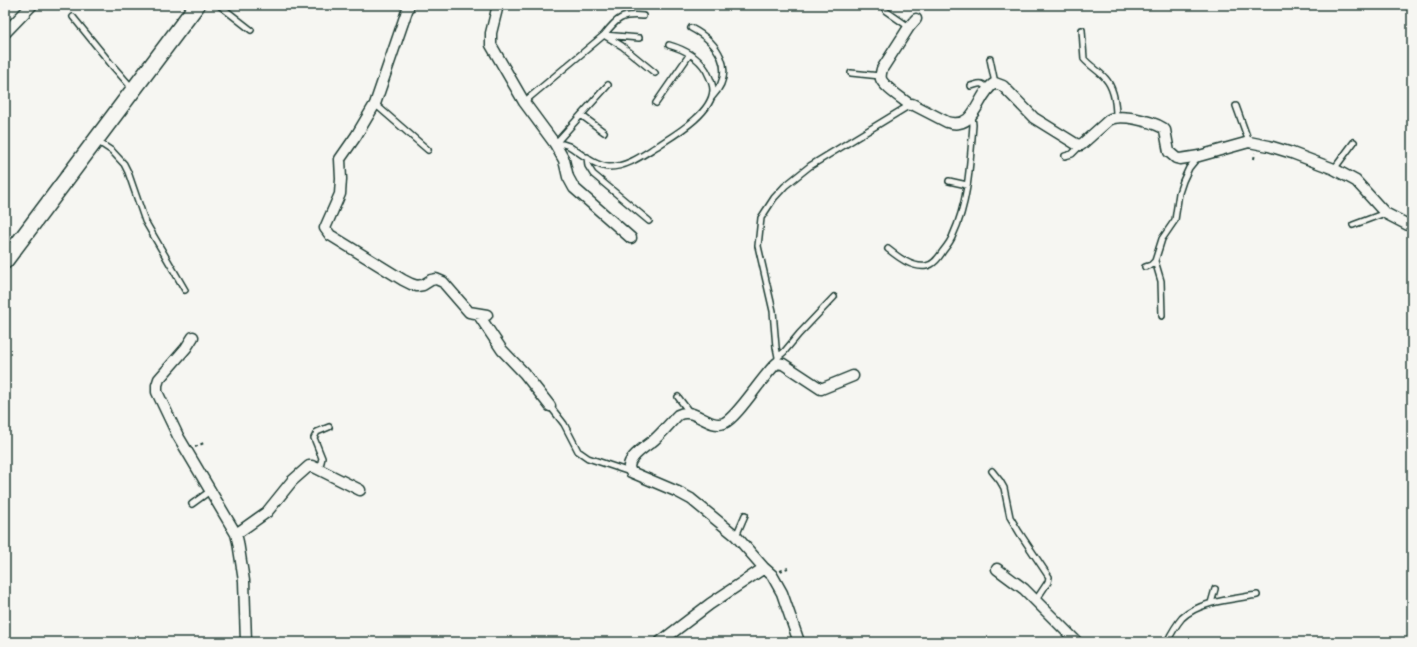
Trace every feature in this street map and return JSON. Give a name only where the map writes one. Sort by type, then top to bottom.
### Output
[{"type":"street","points":[[5,33],[32,5]]},
{"type":"street","points":[[5,261],[97,141],[197,5]]},
{"type":"street","points":[[409,5],[375,104],[340,159],[340,194],[325,228],[330,235],[407,282],[417,286],[436,279],[443,282],[469,312],[483,314],[502,350],[524,373],[550,406]]},
{"type":"street","points":[[498,5],[491,33],[491,45],[524,102],[555,144],[564,160],[568,176],[574,188],[631,238]]},
{"type":"street","points":[[916,19],[909,27],[888,60],[880,76],[881,80],[910,105],[912,104],[947,122],[952,124],[964,122],[972,116],[991,86],[1003,86],[1034,118],[1081,145],[1109,120],[1116,117],[1142,120],[1163,128],[1165,130],[1169,152],[1176,158],[1184,159],[1199,156],[1249,142],[1269,146],[1334,169],[1356,181],[1385,213],[1412,227]]},
{"type":"street","points":[[193,337],[186,348],[160,379],[157,385],[157,392],[178,436],[236,534],[244,581],[246,642]]},
{"type":"street","points":[[799,642],[782,593],[772,575],[736,536],[691,499],[631,472],[628,466],[636,455],[654,440],[678,415],[685,412],[719,424],[725,422],[735,413],[777,360],[821,389],[853,376]]},
{"type":"street","points":[[236,534],[267,512],[285,489],[306,467],[312,466],[360,490]]},
{"type":"street","points":[[660,642],[710,604],[764,568]]},
{"type":"street","points":[[997,569],[1024,589],[1077,642]]},
{"type":"lane","points":[[219,5],[251,30]]},
{"type":"lane","points":[[886,10],[909,27]]},
{"type":"lane","points":[[524,102],[604,35],[614,22],[629,15],[643,16]]},
{"type":"lane","points":[[72,17],[134,90]]},
{"type":"lane","points":[[555,144],[563,144],[568,146],[598,164],[609,167],[623,165],[633,161],[667,140],[695,119],[718,90],[722,82],[723,64],[716,48],[703,35],[690,28]]},
{"type":"lane","points":[[1082,30],[1084,59],[1105,78],[1110,86],[1116,107],[1116,117]]},
{"type":"lane","points":[[604,35],[639,38]]},
{"type":"lane","points":[[604,35],[622,46],[655,73]]},
{"type":"lane","points":[[669,45],[680,48],[702,64],[712,84],[711,98]]},
{"type":"lane","points":[[656,103],[690,54]]},
{"type":"lane","points":[[971,86],[981,83],[991,86],[990,59]]},
{"type":"lane","points":[[851,73],[880,76]]},
{"type":"lane","points":[[555,144],[608,85]]},
{"type":"lane","points":[[375,104],[428,150]]},
{"type":"lane","points":[[777,360],[773,311],[758,246],[761,218],[774,198],[796,176],[910,105]]},
{"type":"lane","points":[[1236,106],[1249,142]]},
{"type":"lane","points":[[581,115],[604,132]]},
{"type":"lane","points":[[888,249],[905,261],[924,266],[931,265],[939,258],[952,237],[960,219],[967,185],[973,124],[972,116]]},
{"type":"lane","points":[[97,141],[112,151],[124,164],[145,221],[185,290]]},
{"type":"lane","points":[[1334,169],[1354,142]]},
{"type":"lane","points":[[1065,156],[1072,154],[1081,145]]},
{"type":"lane","points":[[1162,316],[1161,281],[1155,261],[1162,239],[1175,220],[1179,193],[1183,181],[1189,168],[1199,156]]},
{"type":"lane","points":[[587,157],[588,166],[593,174],[649,221]]},
{"type":"lane","points":[[949,181],[967,185]]},
{"type":"lane","points":[[1353,225],[1385,213]]},
{"type":"lane","points":[[1145,267],[1155,261]]},
{"type":"lane","points":[[777,360],[834,297]]},
{"type":"lane","points":[[678,397],[690,413]]},
{"type":"lane","points":[[550,406],[564,424],[578,451],[588,458],[631,472]]},
{"type":"lane","points":[[319,470],[322,458],[314,438],[317,432],[328,428]]},
{"type":"lane","points":[[992,471],[1000,480],[1004,488],[1010,517],[1049,577],[1048,582],[1036,600]]},
{"type":"lane","points":[[192,504],[210,491]]},
{"type":"lane","points":[[736,536],[745,514]]},
{"type":"lane","points":[[1211,603],[1215,589]]},
{"type":"lane","points":[[1167,642],[1182,618],[1193,611],[1211,603],[1257,595]]}]
